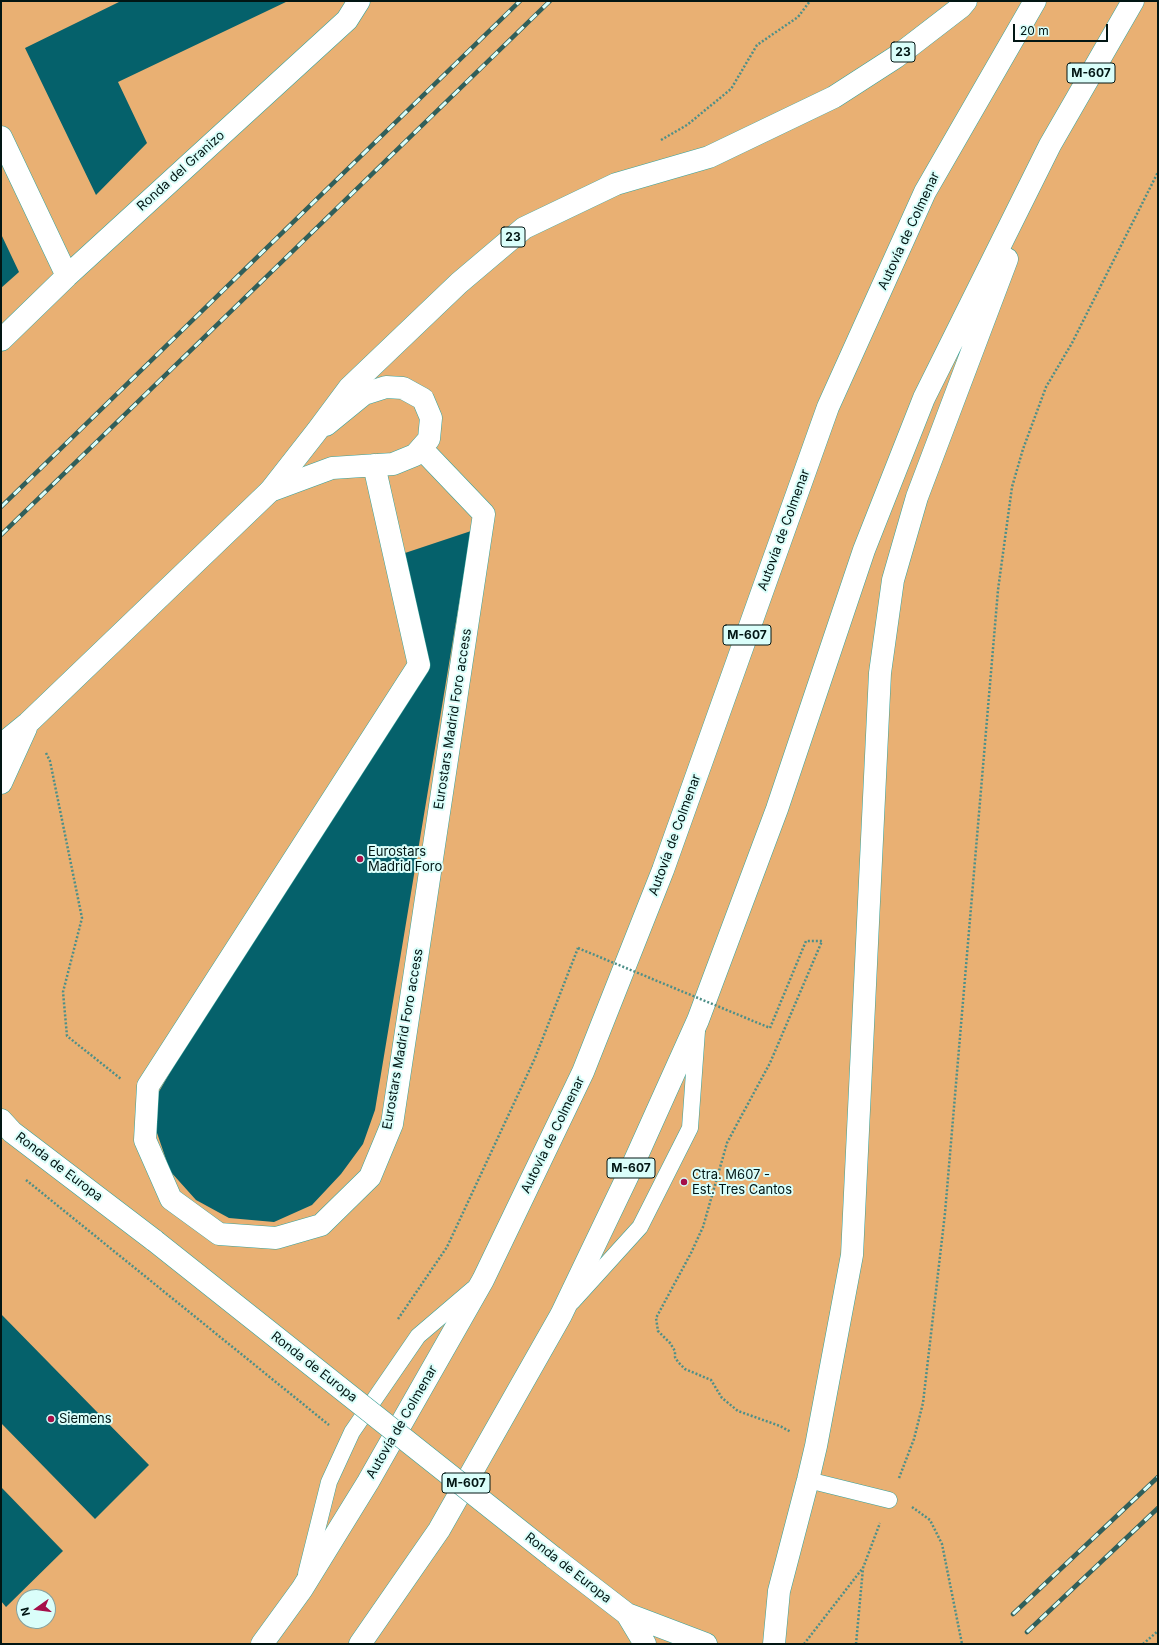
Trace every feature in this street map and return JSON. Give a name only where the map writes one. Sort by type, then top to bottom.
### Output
[{"type":"main road","name":"Ronda del Granizo","points":[[1,340],[67,276],[347,20],[359,1]]},
{"type":"main road","name":"23","points":[[270,491],[318,432],[349,388],[459,282],[524,228],[616,184],[710,157],[834,97],[896,57],[961,7],[966,1]]},
{"type":"main road","name":"Autovía de Colmenar","points":[[262,1644],[302,1589],[368,1482],[483,1280],[583,1072],[663,870],[828,407],[925,192],[1035,1]]},
{"type":"main road","name":"M-607","points":[[360,1644],[439,1530],[560,1315],[668,1088],[698,1020],[777,809],[864,550],[921,405],[1050,145],[1133,1]]},
{"type":"main road","points":[[1,137],[67,276]]},
{"type":"main road","points":[[774,1644],[779,1591],[816,1446],[852,1255],[880,673],[893,580],[917,497],[1050,145]]},
{"type":"main road","points":[[1,745],[28,723],[270,491],[332,468],[393,464],[415,455],[429,439],[431,418],[423,399],[403,388],[386,386],[364,394],[318,432]]},
{"type":"main road","name":"Eurostars Madrid Foro access","points":[[374,465],[419,665],[148,1086],[145,1140],[171,1199],[219,1234],[276,1238],[321,1226],[370,1177],[392,1124],[484,514],[421,448]]},
{"type":"main road","points":[[1,783],[28,723]]},
{"type":"main road","name":"Ronda de Europa","points":[[1,1120],[12,1132],[155,1241],[627,1614],[706,1644]]},
{"type":"main road","name":"Ronda de Europa","points":[[627,1614],[645,1644]]},
{"type":"lane","points":[[560,1315],[640,1227],[690,1128],[698,1020]]},
{"type":"lane","points":[[302,1589],[329,1482],[352,1432],[418,1336],[483,1280]]},
{"type":"lane","points":[[808,1480],[889,1500]]},
{"type":"path","points":[[856,1644],[863,1568],[914,1440],[923,1403],[945,1214],[998,590],[1012,487],[1023,448],[1046,387],[1072,343],[1158,172]]},
{"type":"path","points":[[28,723],[50,761],[82,918],[63,992],[67,1036],[147,1099]]},
{"type":"path","points":[[578,948],[770,1028],[806,941],[822,941],[770,1063],[727,1143],[703,1226],[692,1253],[656,1318],[658,1331],[675,1351],[675,1357],[685,1369],[711,1380],[722,1398],[738,1411],[780,1426],[816,1446]]},
{"type":"path","points":[[889,1500],[912,1507],[930,1520],[942,1544],[962,1644]]},
{"type":"path","points":[[804,1644],[863,1568]]},
{"type":"path","points":[[1143,1644],[1158,1631]]},
{"type":"shaded area","points":[[1,1],[1158,1],[1158,1644],[1,1644]]},
{"type":"building","points":[[121,1],[288,1],[118,82],[147,143],[96,195],[25,48]]},
{"type":"building","points":[[1,234],[19,272],[1,288]]},
{"type":"building","name":"Eurostars Madrid Foro","points":[[471,531],[375,1110],[363,1144],[341,1174],[312,1205],[274,1222],[229,1218],[196,1200],[170,1171],[156,1130],[157,1095],[182,1052],[426,667],[402,554]]},
{"type":"building","points":[[1,1314],[149,1465],[95,1519],[1,1423]]},
{"type":"building","points":[[1,1487],[63,1551],[24,1589],[16,1589],[16,1597],[6,1607],[1,1601]]},
{"type":"railway","points":[[1,507],[520,1]]},
{"type":"railway","points":[[1,535],[550,1]]},
{"type":"railway","points":[[1013,1614],[1158,1477]]},
{"type":"railway","points":[[1027,1632],[1158,1508]]},
{"type":"place","name":"Eurostars Madrid Foro","points":[[360,859]]},
{"type":"place","name":"Ctra. M607 - Est. Tres Cantos","points":[[684,1182]]},
{"type":"place","name":"Siemens","points":[[51,1419]]}]
